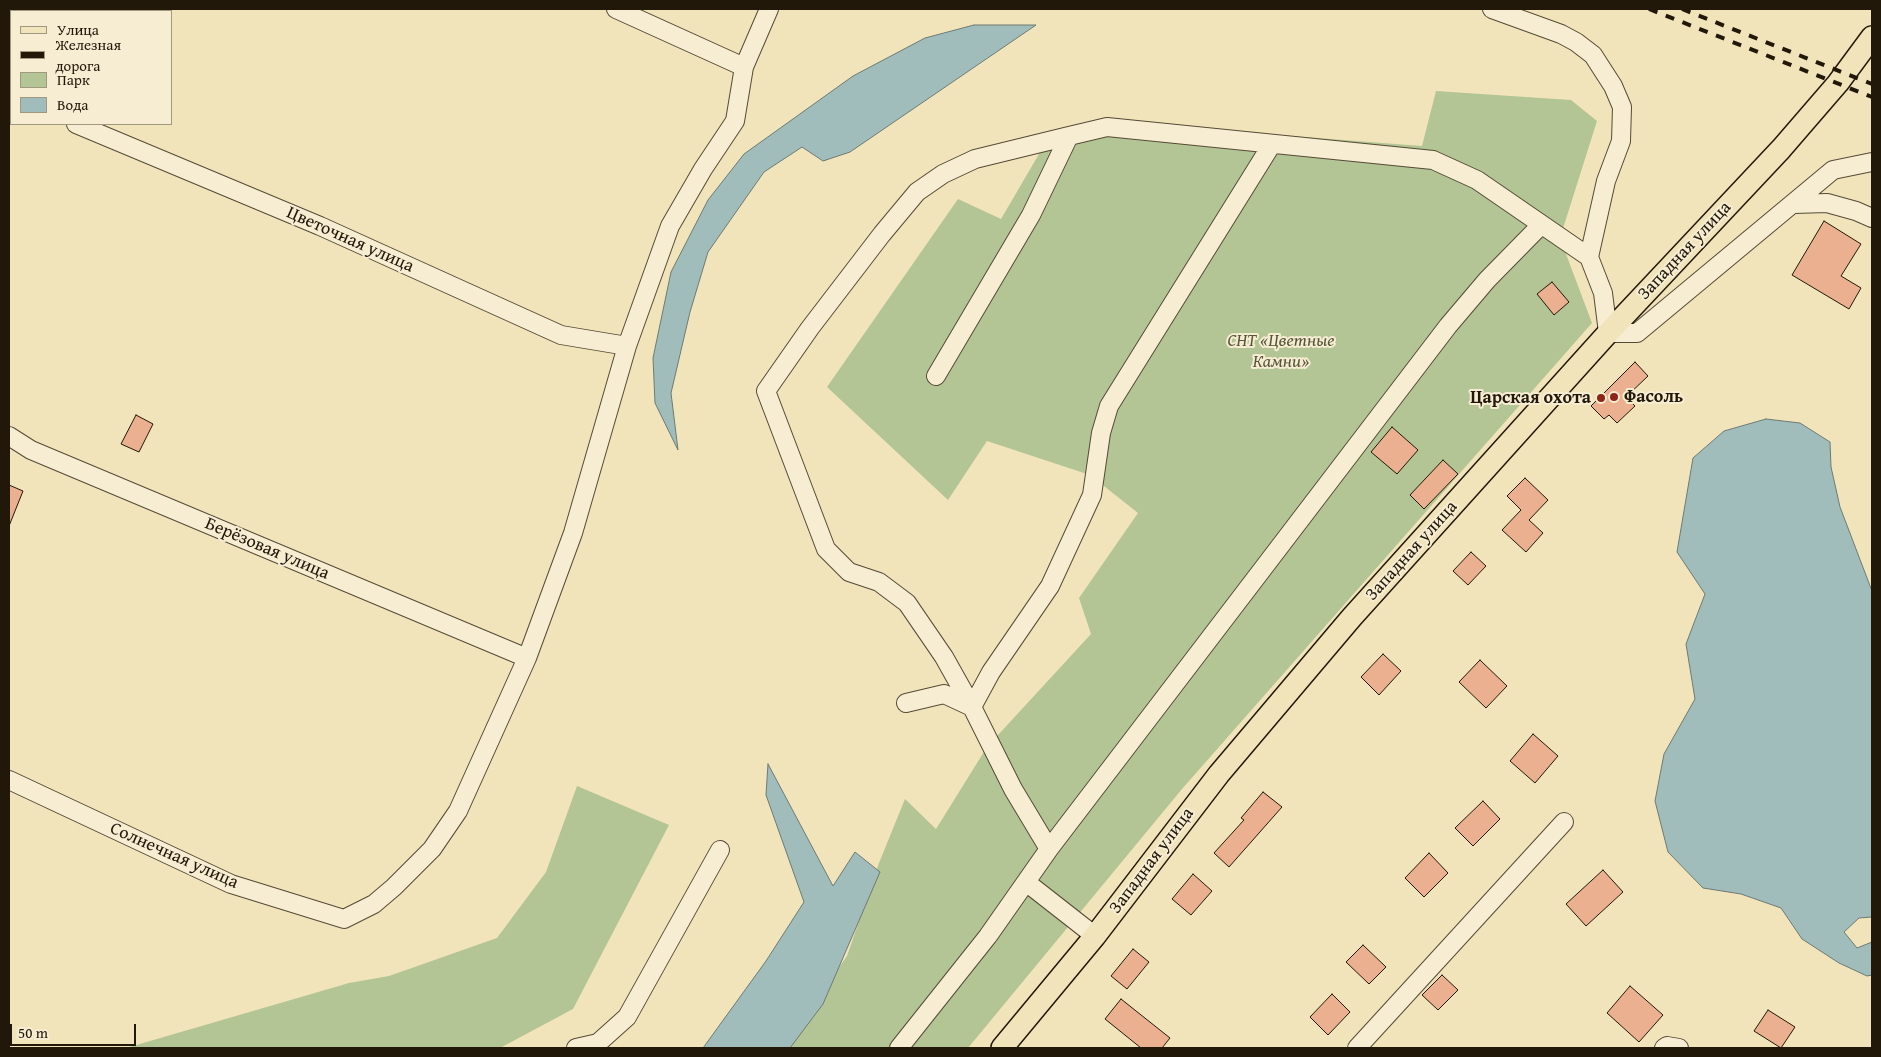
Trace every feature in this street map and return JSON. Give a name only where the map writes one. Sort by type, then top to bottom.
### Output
[{"type":"main road","name":"Западная улица","points":[[1002,1048],[1095,936],[1219,774],[1333,640],[1608,333],[1781,150],[1845,73],[1872,37]]},
{"type":"street","points":[[616,9],[744,67]]},
{"type":"street","points":[[527,658],[573,533],[627,346],[670,226],[703,169],[735,121],[744,67],[769,9]]},
{"type":"street","points":[[1492,9],[1561,34],[1576,42],[1593,56],[1613,86],[1622,107],[1621,141],[1606,181],[1589,257],[1603,293],[1608,333],[1637,334],[1833,170],[1872,162]]},
{"type":"street","name":"Цветочная улица","points":[[78,125],[320,226],[561,335],[627,346]]},
{"type":"street","points":[[1049,849],[1013,789],[972,706],[944,657],[906,602],[879,582],[850,572],[826,550],[766,391],[810,328],[882,234],[917,192],[943,174],[975,159],[1107,127],[1433,160],[1477,180],[1541,226],[1589,257]]},
{"type":"street","points":[[936,376],[1030,215],[1069,136]]},
{"type":"street","points":[[972,706],[991,672],[1050,586],[1092,496],[1101,433],[1109,406],[1272,144]]},
{"type":"street","points":[[1794,204],[1827,203],[1856,211],[1872,218]]},
{"type":"street","points":[[899,1048],[988,936],[1049,849],[1448,326],[1487,280],[1541,226]]},
{"type":"street","name":"Берёзовая улица","points":[[9,436],[31,450],[527,658]]},
{"type":"street","name":"Солнечная улица","points":[[9,780],[231,884],[344,919],[374,904],[432,849],[458,810],[527,658]]},
{"type":"street","points":[[906,703],[944,694],[972,706]]},
{"type":"street","points":[[1357,1048],[1564,822]]},
{"type":"street","points":[[576,1048],[598,1043],[627,1017],[720,850]]},
{"type":"street","points":[[1026,882],[1095,936]]},
{"type":"green space","name":"СНТ «Цветные Камни»","points":[[1436,91],[1571,100],[1597,121],[1560,238],[1592,323],[1182,789],[968,1048],[782,1048],[847,956],[879,863],[905,799],[936,829],[987,747],[1091,634],[1079,598],[1138,513],[1090,475],[987,441],[948,500],[827,387],[958,199],[1001,219],[1046,142],[1199,129],[1422,146]]},
{"type":"green space","points":[[577,786],[669,825],[573,1009],[500,1048],[126,1048],[349,983],[389,976],[497,938],[546,872]]},
{"type":"water","points":[[974,25],[1036,25],[850,152],[823,161],[802,147],[764,172],[708,252],[690,312],[671,393],[678,450],[655,403],[653,358],[671,272],[708,200],[744,154],[853,76],[925,38]]},
{"type":"water","points":[[1766,419],[1800,423],[1830,442],[1831,467],[1840,507],[1872,591],[1872,917],[1859,918],[1844,932],[1857,948],[1872,942],[1872,975],[1867,976],[1839,963],[1802,939],[1781,908],[1741,894],[1703,888],[1668,852],[1655,801],[1664,754],[1695,699],[1686,644],[1705,594],[1677,552],[1693,458],[1724,431]]},
{"type":"water","points":[[768,764],[833,886],[855,852],[880,872],[823,1004],[790,1048],[703,1048],[766,961],[804,902],[766,795]]},
{"type":"building","points":[[1824,221],[1861,244],[1841,276],[1861,288],[1849,309],[1792,275]]},
{"type":"building","points":[[1552,282],[1569,302],[1554,315],[1537,294]]},
{"type":"building","points":[[1635,362],[1648,376],[1626,397],[1635,406],[1617,423],[1609,415],[1604,419],[1591,406]]},
{"type":"building","points":[[136,415],[153,424],[139,452],[121,444]]},
{"type":"building","points":[[1392,427],[1418,450],[1397,474],[1371,452]]},
{"type":"building","points":[[1443,460],[1458,474],[1424,509],[1410,495]]},
{"type":"building","points":[[1525,478],[1548,500],[1529,520],[1543,533],[1526,552],[1502,530],[1521,510],[1507,496]]},
{"type":"building","points":[[9,485],[23,491],[9,526]]},
{"type":"building","points":[[1471,552],[1486,566],[1468,585],[1453,571]]},
{"type":"building","points":[[1383,654],[1401,671],[1379,695],[1361,677]]},
{"type":"building","points":[[1480,660],[1507,686],[1486,708],[1459,682]]},
{"type":"building","points":[[1533,734],[1558,756],[1535,783],[1510,761]]},
{"type":"building","points":[[1263,792],[1282,807],[1229,867],[1214,853],[1244,820],[1241,818]]},
{"type":"building","points":[[1483,801],[1500,819],[1473,846],[1455,828]]},
{"type":"building","points":[[1429,853],[1448,873],[1424,897],[1405,878]]},
{"type":"building","points":[[1603,870],[1623,892],[1586,926],[1566,904]]},
{"type":"building","points":[[1193,874],[1212,891],[1191,915],[1172,899]]},
{"type":"building","points":[[1363,945],[1386,967],[1369,984],[1346,962]]},
{"type":"building","points":[[1133,949],[1149,962],[1127,989],[1111,976]]},
{"type":"building","points":[[1442,975],[1458,990],[1438,1010],[1422,995]]},
{"type":"building","points":[[1630,986],[1663,1015],[1639,1042],[1607,1013]]},
{"type":"building","points":[[1332,994],[1350,1012],[1328,1035],[1310,1017]]},
{"type":"building","points":[[1121,999],[1170,1038],[1162,1048],[1141,1048],[1105,1019]]},
{"type":"building","points":[[1768,1010],[1795,1027],[1781,1048],[1754,1031]]},
{"type":"railway","points":[[1649,9],[1872,97]]},
{"type":"railway","points":[[1682,9],[1872,84]]},
{"type":"place","name":"Фасоль","points":[[1614,397]]},
{"type":"place","name":"Царская охота","points":[[1601,398]]}]
